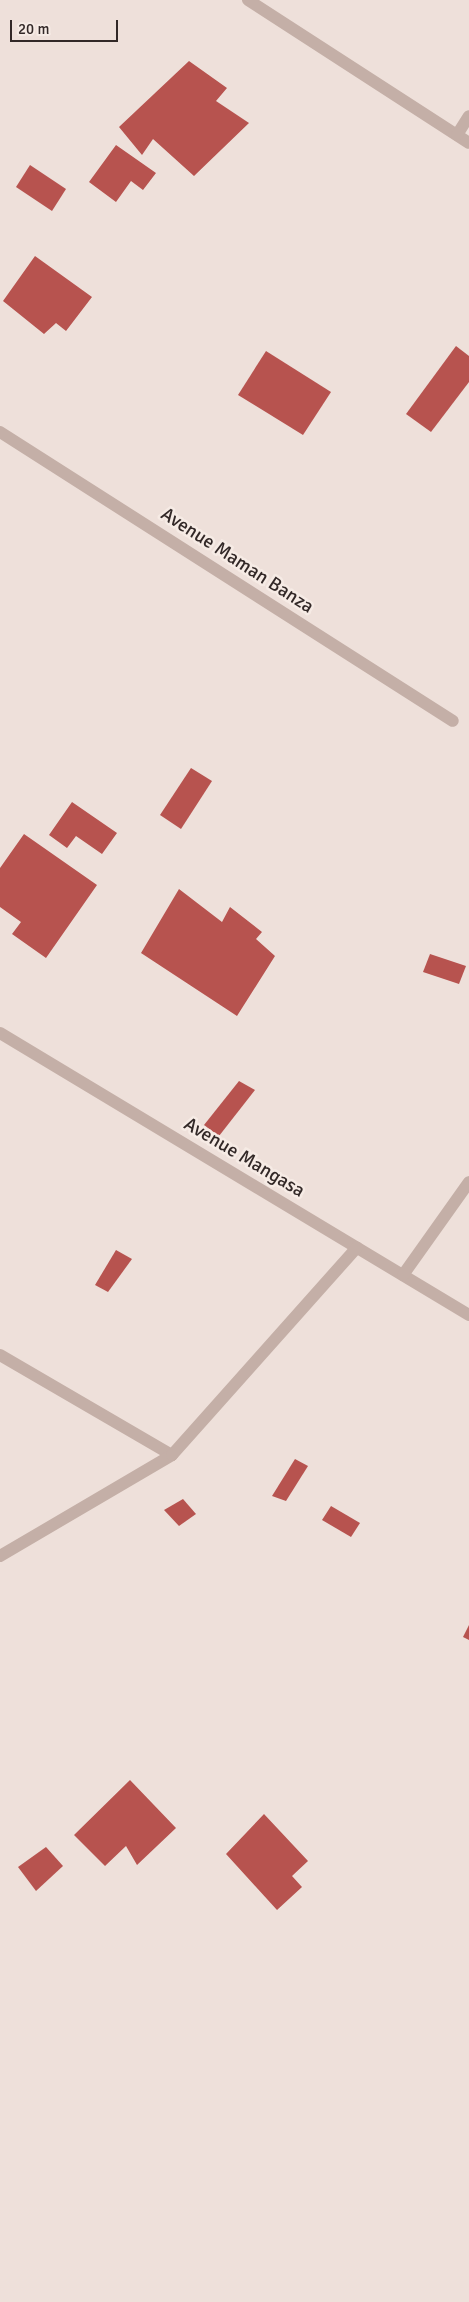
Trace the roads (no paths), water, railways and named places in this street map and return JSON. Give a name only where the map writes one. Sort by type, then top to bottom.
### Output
[{"type":"street","points":[[248,0],[469,142]]},
{"type":"street","points":[[457,135],[469,116]]},
{"type":"street","name":"Avenue Maman Banza","points":[[0,432],[453,721]]},
{"type":"street","name":"Avenue Mangasa","points":[[0,1033],[469,1315]]},
{"type":"street","points":[[403,1275],[469,1182]]},
{"type":"street","points":[[0,1556],[172,1455],[356,1247]]},
{"type":"street","points":[[0,1355],[172,1455]]}]
